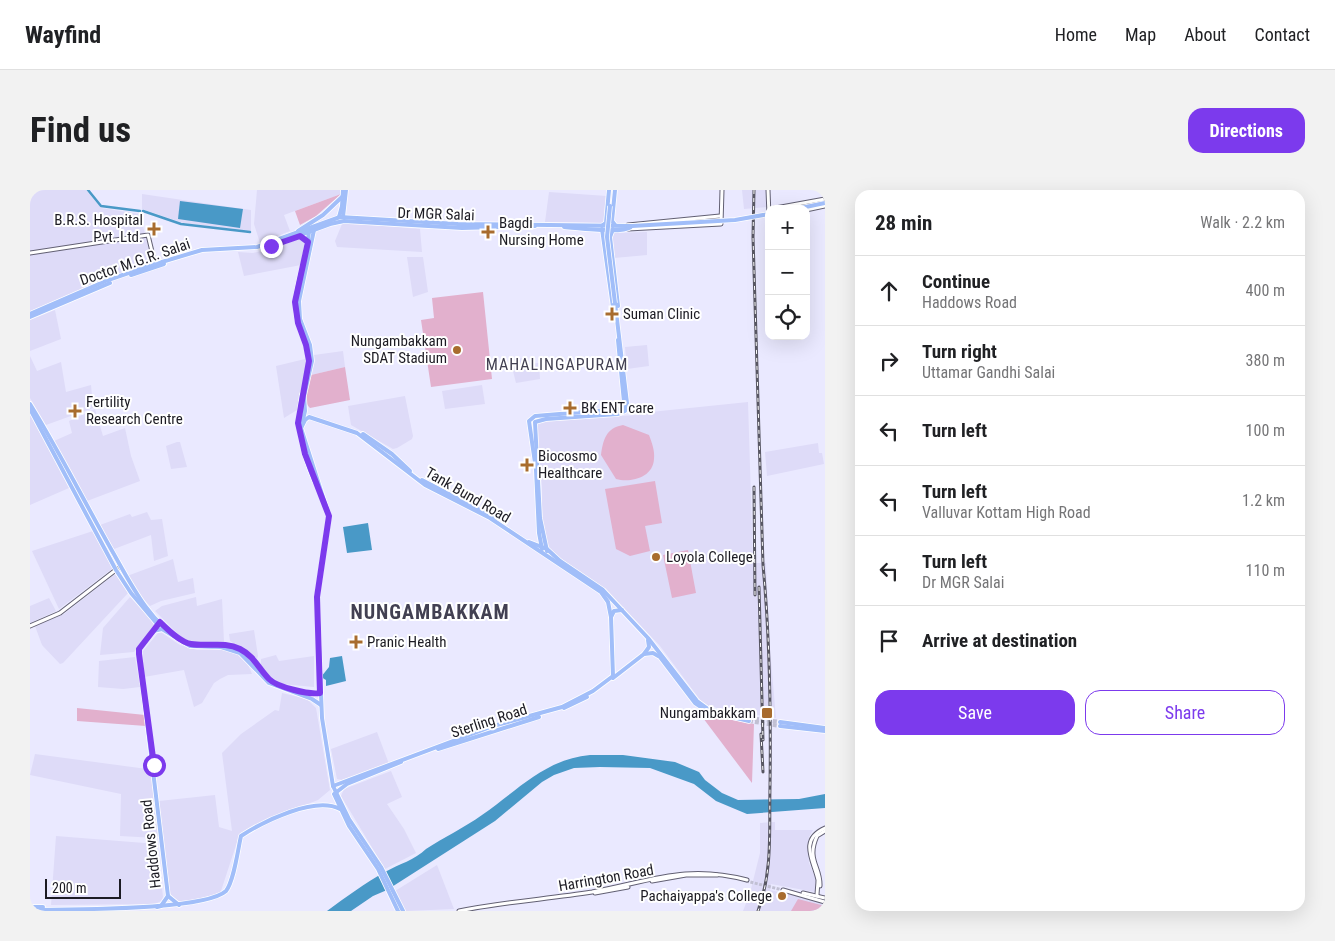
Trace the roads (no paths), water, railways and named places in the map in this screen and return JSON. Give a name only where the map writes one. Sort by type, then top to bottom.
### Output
[{"type":"main road","points":[[341,218],[345,190]]},
{"type":"main road","points":[[341,218],[345,190]]},
{"type":"main road","points":[[612,190],[606,223],[602,227],[613,307],[616,311]]},
{"type":"main road","points":[[531,425],[537,420],[618,414],[625,411],[628,403],[610,237],[614,227],[612,221],[612,190]]},
{"type":"main road","points":[[612,190],[607,237],[621,346]]},
{"type":"main road","points":[[329,516],[305,454],[298,423],[309,361],[306,345],[298,323],[295,302],[308,242],[314,228],[323,215],[343,196]]},
{"type":"main road","points":[[810,207],[825,205]]},
{"type":"main road","points":[[308,242],[299,234],[301,228],[323,215]]},
{"type":"main road","points":[[607,215],[612,215]]},
{"type":"main road","name":"Dr MGR Salai","points":[[249,250],[278,244],[341,218],[458,224],[630,227],[735,220],[765,216]]},
{"type":"main road","points":[[314,228],[299,301],[300,318],[312,352],[311,370],[304,396],[305,411],[301,428],[329,516],[317,597],[321,706],[337,804],[379,868]]},
{"type":"main road","name":"Doctor M.G.R. Salai","points":[[30,316],[108,280],[202,252],[249,250]]},
{"type":"main road","points":[[547,555],[540,518],[539,471],[530,419],[535,416],[621,409],[624,402],[618,326]]},
{"type":"main road","points":[[30,404],[142,605]]},
{"type":"main road","points":[[30,409],[41,424],[116,570],[142,605],[159,623],[191,644],[228,645],[239,649],[257,663],[272,682],[307,694],[320,693]]},
{"type":"main road","name":"Tank Bund Road","points":[[305,411],[345,425],[370,437],[416,477],[492,516],[523,539],[546,549],[602,591]]},
{"type":"main road","name":"Tank Bund Road","points":[[301,428],[309,417],[344,427],[368,439],[416,477],[449,498],[490,518],[602,591]]},
{"type":"main road","points":[[531,425],[542,552]]},
{"type":"main road","points":[[602,591],[648,638],[699,704]]},
{"type":"main road","points":[[602,591],[608,602],[611,617],[614,664],[616,670],[620,672]]},
{"type":"main road","points":[[611,617],[614,611],[622,610]]},
{"type":"main road","name":"Haddows Road","points":[[159,623],[139,649],[139,654],[168,896],[179,906]]},
{"type":"main road","points":[[153,631],[162,630],[190,646],[221,648],[240,654],[269,683],[306,696],[321,706]]},
{"type":"main road","points":[[644,654],[649,647],[648,638]]},
{"type":"main road","points":[[644,654],[653,653],[660,657],[699,704],[708,709],[749,719]]},
{"type":"main road","name":"Sterling Road","points":[[344,784],[452,744],[572,706],[644,654]]},
{"type":"main road","name":"Sterling Road","points":[[335,793],[344,784],[493,726],[562,707],[593,690],[613,676],[614,664]]},
{"type":"main road","points":[[780,724],[825,730]]},
{"type":"main road","points":[[333,786],[344,784],[337,804]]},
{"type":"main road","points":[[30,909],[155,909],[220,897],[231,885],[241,836],[260,824],[315,804],[337,804]]},
{"type":"main road","points":[[337,804],[379,868],[398,911]]},
{"type":"main road","points":[[30,909],[155,907],[161,906],[168,896]]},
{"type":"main road","points":[[392,896],[403,911]]},
{"type":"street","points":[[630,227],[721,224],[722,190]]},
{"type":"street","points":[[768,190],[769,205]]},
{"type":"street","points":[[791,205],[825,199]]},
{"type":"street","points":[[810,209],[825,205]]},
{"type":"street","points":[[630,227],[720,216]]},
{"type":"street","points":[[706,217],[707,225]]},
{"type":"street","points":[[692,218],[693,226]]},
{"type":"street","points":[[30,253],[148,235],[155,266]]},
{"type":"street","points":[[30,626],[60,613],[121,567]]},
{"type":"street","points":[[818,896],[818,879],[811,862],[810,851],[814,836],[817,832],[825,830]]},
{"type":"street","name":"Harrington Road","points":[[459,911],[591,892],[692,872],[722,874],[747,881],[722,875],[686,875],[612,890],[468,911]]},
{"type":"street","points":[[783,890],[818,896],[825,900],[783,890]]},
{"type":"water","points":[[180,201],[243,209],[240,228],[178,219]]},
{"type":"water","points":[[368,523],[372,550],[347,553],[343,527]]},
{"type":"water","points":[[342,656],[346,681],[326,686],[326,680],[321,677],[329,667],[330,658]]},
{"type":"water","points":[[590,755],[623,755],[675,762],[699,772],[705,780],[722,793],[738,800],[799,799],[825,794],[825,808],[747,814],[716,801],[694,784],[650,768],[574,768],[554,775],[542,782],[495,821],[351,911],[327,911],[370,881],[390,869],[407,862],[475,820],[545,769],[574,758]]},
{"type":"waterway","points":[[88,190],[101,206],[140,211]]},
{"type":"waterway","points":[[143,211],[181,224],[250,232]]},
{"type":"tunnel","points":[[749,718],[780,722]]},
{"type":"tunnel","points":[[749,721],[780,726]]},
{"type":"tunnel","points":[[746,881],[783,890]]},
{"type":"railway","points":[[754,190],[753,237],[763,565],[769,648],[770,732],[768,865],[763,896],[758,911]]},
{"type":"railway","points":[[754,487],[755,595]]},
{"type":"railway","points":[[759,587],[763,740]]},
{"type":"railway","points":[[761,734],[763,772]]},
{"type":"place","name":"B.R.S. Hospital Pvt. Ltd.","points":[[154,229]]},
{"type":"place","name":"Bagdi Nursing Home","points":[[488,232]]},
{"type":"place","name":"Suman Clinic","points":[[612,314]]},
{"type":"place","name":"Nungambakkam SDAT Stadium","points":[[457,350]]},
{"type":"place","name":"BK ENT care","points":[[570,408]]},
{"type":"place","name":"Fertility Research Centre","points":[[75,411]]},
{"type":"place","name":"Biocosmo Healthcare","points":[[527,465]]},
{"type":"place","name":"Loyola College","points":[[656,557]]},
{"type":"place","name":"Pranic Health","points":[[356,642]]},
{"type":"place","name":"Nungambakkam","points":[[767,713]]},
{"type":"place","name":"Pachaiyappa's College","points":[[782,896]]},
{"type":"district","name":"MAHALINGAPURAM","points":[[557,364]]},
{"type":"district","name":"NUNGAMBAKKAM","points":[[430,612]]}]
